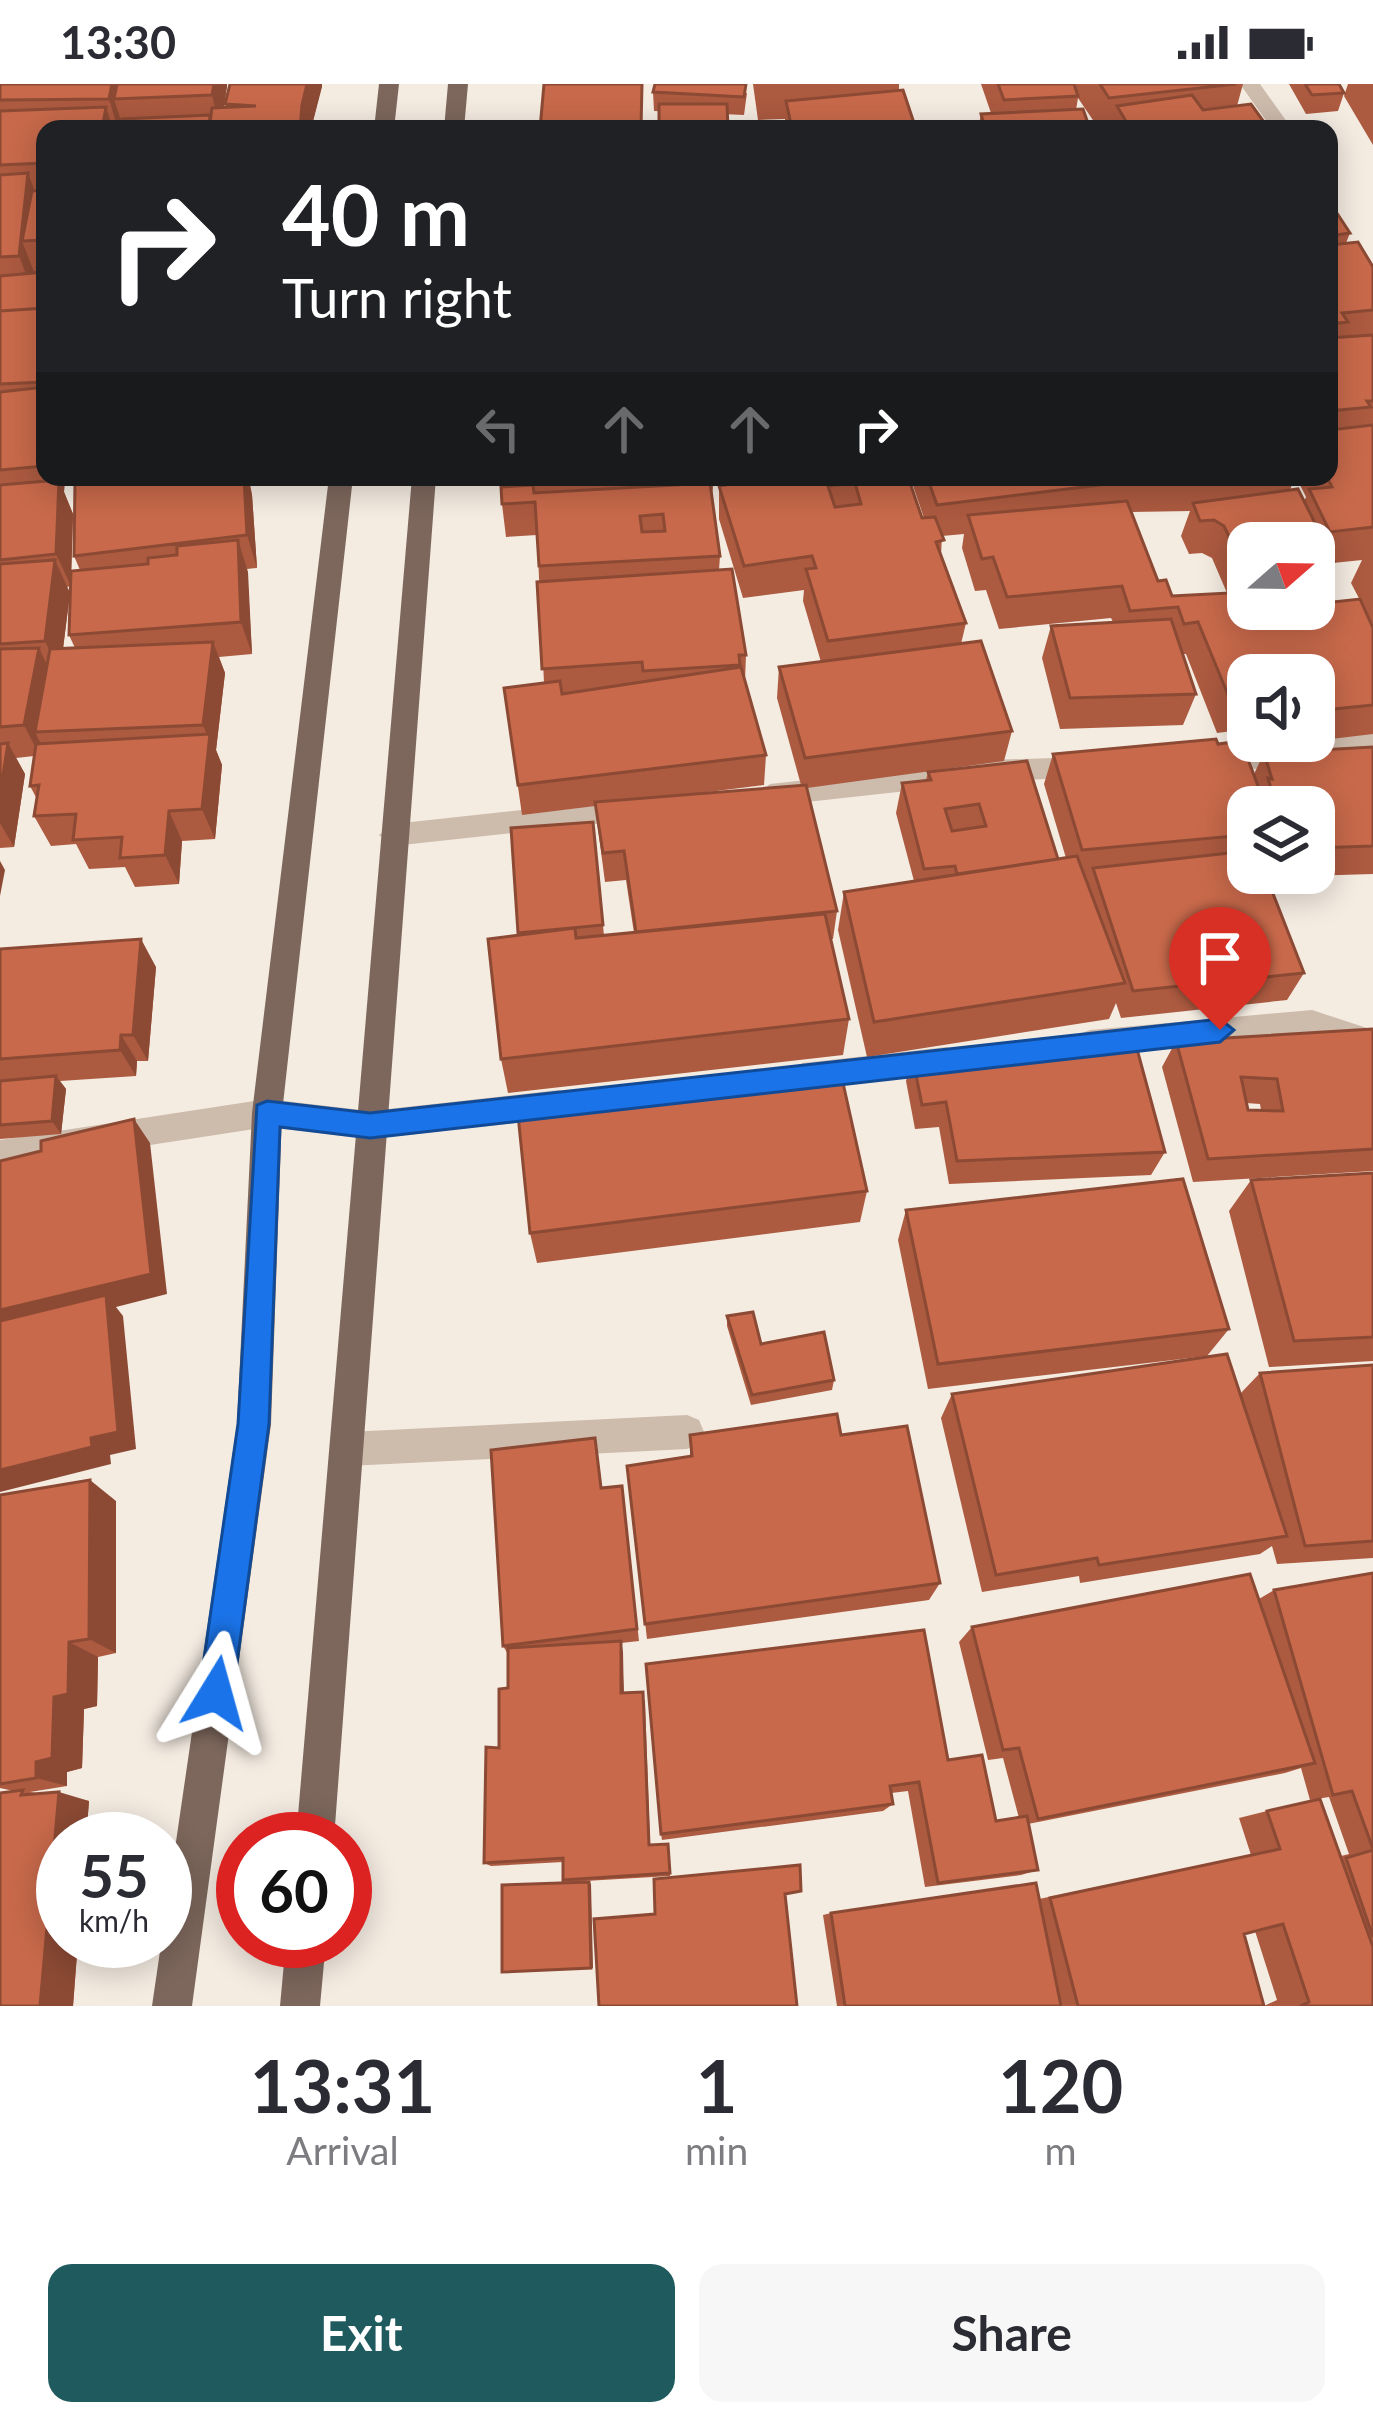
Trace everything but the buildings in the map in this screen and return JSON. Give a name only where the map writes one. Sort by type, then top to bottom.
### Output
[{"type":"main road","points":[[385,120],[389,84]]},
{"type":"main road","points":[[455,120],[458,84]]},
{"type":"main road","points":[[172,2006],[254,1424],[267,1113],[340,486]]},
{"type":"main road","points":[[317,1812],[423,486]]},
{"type":"main road","points":[[300,2006],[304,1968]]},
{"type":"street","points":[[1250,84],[1276,120]]},
{"type":"street","points":[[1177,763],[1271,758],[1373,742]]},
{"type":"street","points":[[751,797],[989,771],[1107,766]]},
{"type":"street","points":[[393,836],[656,807]]},
{"type":"street","points":[[1056,1047],[1312,1023],[1373,1042]]},
{"type":"street","points":[[772,1079],[985,1055]]},
{"type":"street","points":[[0,1154],[267,1113],[370,1125],[583,1101]]},
{"type":"street","points":[[348,1449],[687,1432]]},
{"type":"route","points":[[216,1693],[254,1424],[267,1113],[370,1125],[1220,1030]]}]
